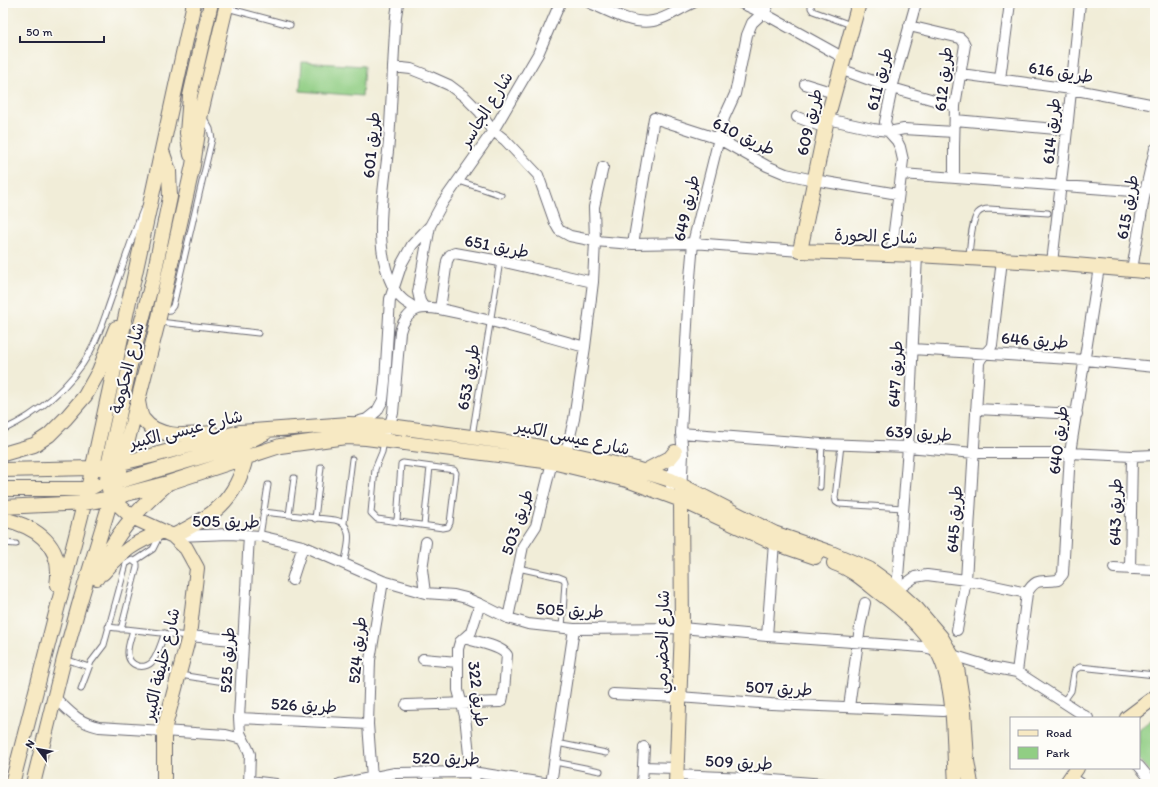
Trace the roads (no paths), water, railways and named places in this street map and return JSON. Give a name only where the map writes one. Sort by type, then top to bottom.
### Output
[{"type":"main road","name":"شارع الحكومة","points":[[12,784],[88,489],[194,3]]},
{"type":"main road","points":[[193,165],[187,133],[190,96],[211,3]]},
{"type":"main road","name":"طريق 609","points":[[800,251],[826,123],[859,3]]},
{"type":"main road","name":"شارع الحكومة","points":[[33,784],[54,697],[112,479],[138,399],[159,316],[193,165],[201,113],[226,5]]},
{"type":"main road","points":[[3,507],[84,503],[112,479],[130,364],[153,279],[170,197],[169,172],[162,149]]},
{"type":"main road","name":"شارع الحورة","points":[[800,251],[969,258],[1052,263],[1155,272]]},
{"type":"main road","points":[[3,454],[34,445],[49,435],[80,402],[99,371],[130,297]]},
{"type":"main road","points":[[138,399],[142,418],[154,430],[176,436],[240,432]]},
{"type":"main road","name":"شارع عيسى الكبير","points":[[112,479],[240,432],[349,424],[390,426],[536,446],[645,472],[676,482],[776,539]]},
{"type":"main road","points":[[3,489],[88,489],[112,479],[240,445],[270,430]]},
{"type":"main road","name":"شارع عيسى الكبير","points":[[3,470],[92,468],[112,479],[168,483],[280,446],[346,437],[385,440],[552,462],[627,480],[676,499],[709,514],[844,566],[917,609],[941,637],[951,654],[958,676],[964,711],[967,761],[972,784]]},
{"type":"main road","points":[[645,472],[670,458],[675,452]]},
{"type":"main road","points":[[79,605],[98,578],[126,550],[142,539],[167,534],[201,515],[218,496],[246,457]]},
{"type":"main road","name":"شارع خليفة الكبير","points":[[112,479],[132,518],[167,534],[186,548],[197,568],[189,636],[164,730],[164,784]]},
{"type":"main road","points":[[98,578],[108,552],[119,534],[145,503],[168,483]]},
{"type":"main road","name":"شارع الحضرمي","points":[[676,499],[681,528],[682,628],[676,776]]},
{"type":"main road","points":[[681,528],[691,519],[697,516],[709,514]]},
{"type":"main road","points":[[3,518],[20,523],[39,533],[55,554],[59,575],[46,654]]},
{"type":"main road","name":"شارع عيسى الكبير","points":[[892,594],[920,628],[936,650],[943,664],[947,678],[952,712],[956,784]]},
{"type":"main road","points":[[1128,717],[1155,697]]},
{"type":"street","name":"طريق 601","points":[[393,288],[386,268],[383,253],[382,194],[388,142],[398,3]]},
{"type":"street","name":"شارع الجاسر","points":[[430,226],[443,202],[493,131],[538,54],[560,3]]},
{"type":"street","points":[[590,3],[626,18],[644,22],[662,19],[693,3]]},
{"type":"street","points":[[741,3],[763,13],[842,64],[892,88],[956,106]]},
{"type":"street","name":"طريق 649","points":[[676,482],[683,455],[681,433],[689,289],[694,243],[724,118],[735,94],[747,35],[752,23],[763,13],[769,3]]},
{"type":"street","name":"طريق 611","points":[[891,255],[903,160],[900,147],[888,131],[886,122],[892,88],[916,3]]},
{"type":"street","points":[[1000,79],[1010,3]]},
{"type":"street","name":"طريق 614","points":[[1052,263],[1072,89],[1080,3]]},
{"type":"street","name":"طريق 612","points":[[909,26],[960,38],[965,45],[956,106],[954,132],[954,178]]},
{"type":"street","points":[[393,67],[411,69],[449,85],[465,97],[480,112],[493,131],[505,140],[538,175],[555,223],[559,230],[570,236],[595,242]]},
{"type":"street","name":"طريق 616","points":[[961,74],[1072,89],[1155,105]]},
{"type":"street","points":[[805,84],[834,93]]},
{"type":"street","points":[[797,117],[826,123],[888,131],[904,128],[954,132]]},
{"type":"street","name":"طريق 610","points":[[633,244],[654,118],[719,139],[772,168],[791,175],[898,194]]},
{"type":"street","points":[[955,120],[1067,130]]},
{"type":"street","name":"طريق 615","points":[[1132,270],[1145,192],[1153,170],[1155,149]]},
{"type":"street","points":[[566,453],[574,419],[585,346],[593,282],[595,242],[594,207],[603,167]]},
{"type":"street","points":[[902,174],[1145,192]]},
{"type":"street","points":[[349,424],[367,419],[377,411],[383,400],[390,299],[402,263],[412,246],[430,226]]},
{"type":"street","points":[[421,309],[418,292],[430,226]]},
{"type":"street","name":"شارع الحورة","points":[[595,242],[633,244],[694,243],[800,251]]},
{"type":"street","name":"طريق 651","points":[[440,309],[447,261],[450,255],[455,254],[500,261],[593,282]]},
{"type":"street","name":"طريق 647","points":[[892,594],[903,508],[908,447],[917,255]]},
{"type":"street","name":"طريق 645","points":[[957,630],[966,580],[979,363],[982,356],[992,345],[1002,260]]},
{"type":"street","name":"طريق 640","points":[[1027,593],[1037,582],[1058,580],[1063,574],[1070,453],[1099,267]]},
{"type":"street","points":[[393,288],[403,301],[421,309],[440,309],[492,321],[585,346]]},
{"type":"street","points":[[366,438],[380,436],[390,426],[393,413],[402,323],[409,315],[421,309]]},
{"type":"street","name":"طريق 646","points":[[912,349],[1085,360],[1155,368]]},
{"type":"street","points":[[976,409],[1077,414]]},
{"type":"street","name":"طريق 649","points":[[676,499],[675,452],[681,433]]},
{"type":"street","name":"طريق 639","points":[[681,433],[822,444],[908,447],[974,453],[1070,453],[1132,456],[1155,455]]},
{"type":"street","name":"طريق 643","points":[[1130,569],[1132,456]]},
{"type":"street","name":"طريق 503","points":[[508,618],[523,546],[536,526],[552,462]]},
{"type":"street","name":"طريق 505","points":[[167,534],[230,534],[260,536],[303,546],[383,581],[425,593],[454,595],[480,604],[508,618],[528,624],[562,629],[682,628],[767,636],[909,645],[936,650],[991,667],[1018,672]]},
{"type":"street","name":"طريق 525","points":[[248,535],[239,727],[242,739],[250,754],[249,783]]},
{"type":"street","points":[[767,636],[776,539]]},
{"type":"street","points":[[425,593],[422,569],[426,542]]},
{"type":"street","points":[[292,580],[303,546]]},
{"type":"street","name":"طريق 643","points":[[1114,568],[1155,570]]},
{"type":"street","points":[[892,594],[910,580],[921,575],[966,580],[1027,593],[1018,672],[1086,717]]},
{"type":"street","name":"طريق 524","points":[[372,778],[368,724],[370,660],[383,581]]},
{"type":"street","points":[[849,707],[860,627],[865,603]]},
{"type":"street","name":"طريق 322","points":[[474,784],[474,772],[470,764],[466,720],[458,690],[457,662],[458,645],[471,632],[480,604]]},
{"type":"street","points":[[909,645],[917,638],[920,628]]},
{"type":"street","points":[[551,784],[574,629]]},
{"type":"street","points":[[189,636],[244,641]]},
{"type":"street","points":[[406,705],[462,704],[500,702],[502,700],[507,655],[499,648],[464,638]]},
{"type":"street","points":[[423,659],[457,662]]},
{"type":"street","name":"طريق 507","points":[[613,694],[771,704],[943,711]]},
{"type":"street","points":[[54,697],[78,719],[99,727],[226,735],[242,739]]},
{"type":"street","name":"طريق 526","points":[[239,718],[368,724]]},
{"type":"street","points":[[642,784],[644,747]]},
{"type":"street","name":"طريق 509","points":[[643,767],[676,776],[746,778],[825,784]]},
{"type":"street","points":[[1140,767],[1154,784]]},
{"type":"street","points":[[428,784],[429,772]]},
{"type":"street","name":"طريق 520","points":[[340,784],[395,774],[429,772],[474,772],[531,783],[551,784]]},
{"type":"street","points":[[249,783],[276,784]]},
{"type":"lane","points":[[811,3],[811,8],[814,11],[852,25]]},
{"type":"lane","points":[[226,5],[290,25]]},
{"type":"lane","points":[[159,316],[170,310],[173,306],[212,138],[210,129],[201,113]]},
{"type":"lane","points":[[4,429],[17,424],[33,414],[70,381],[90,353],[102,325],[139,219],[156,178]]},
{"type":"lane","points":[[459,181],[501,195]]},
{"type":"lane","points":[[969,258],[974,220],[981,210],[989,208],[1048,212]]},
{"type":"lane","name":"طريق 653","points":[[472,437],[492,321],[500,261]]},
{"type":"lane","points":[[159,316],[258,333]]},
{"type":"lane","points":[[385,440],[382,452],[374,469],[371,513],[377,519],[443,528],[448,527],[450,523],[456,473],[454,470],[403,462],[401,464],[397,521]]},
{"type":"lane","points":[[820,487],[822,444]]},
{"type":"lane","points":[[841,445],[836,502],[839,504],[903,508]]},
{"type":"lane","points":[[344,523],[352,459]]},
{"type":"lane","points":[[315,519],[321,467]]},
{"type":"lane","points":[[424,525],[430,467]]},
{"type":"lane","points":[[289,516],[294,478]]},
{"type":"lane","points":[[260,536],[268,485]]},
{"type":"lane","points":[[263,512],[315,519],[335,520],[344,523],[347,527],[349,538],[344,564]]},
{"type":"lane","points":[[81,689],[89,667],[104,645],[126,564],[132,560],[135,561],[153,549],[167,534]]},
{"type":"lane","points":[[3,543],[16,544]]},
{"type":"lane","points":[[121,629],[137,571],[137,564],[135,561]]},
{"type":"lane","points":[[518,568],[564,579],[562,629]]},
{"type":"lane","points":[[108,627],[189,636]]},
{"type":"lane","points":[[133,630],[128,647],[128,657],[134,664],[143,667],[151,663],[154,659],[164,633]]},
{"type":"lane","points":[[64,659],[89,667]]},
{"type":"lane","points":[[1063,702],[1071,691],[1075,670],[1080,667],[1155,675]]},
{"type":"lane","points":[[179,674],[224,682]]},
{"type":"lane","points":[[557,743],[606,753]]},
{"type":"lane","points":[[555,762],[600,770]]},
{"type":"lane","points":[[1072,776],[1086,784]]}]
